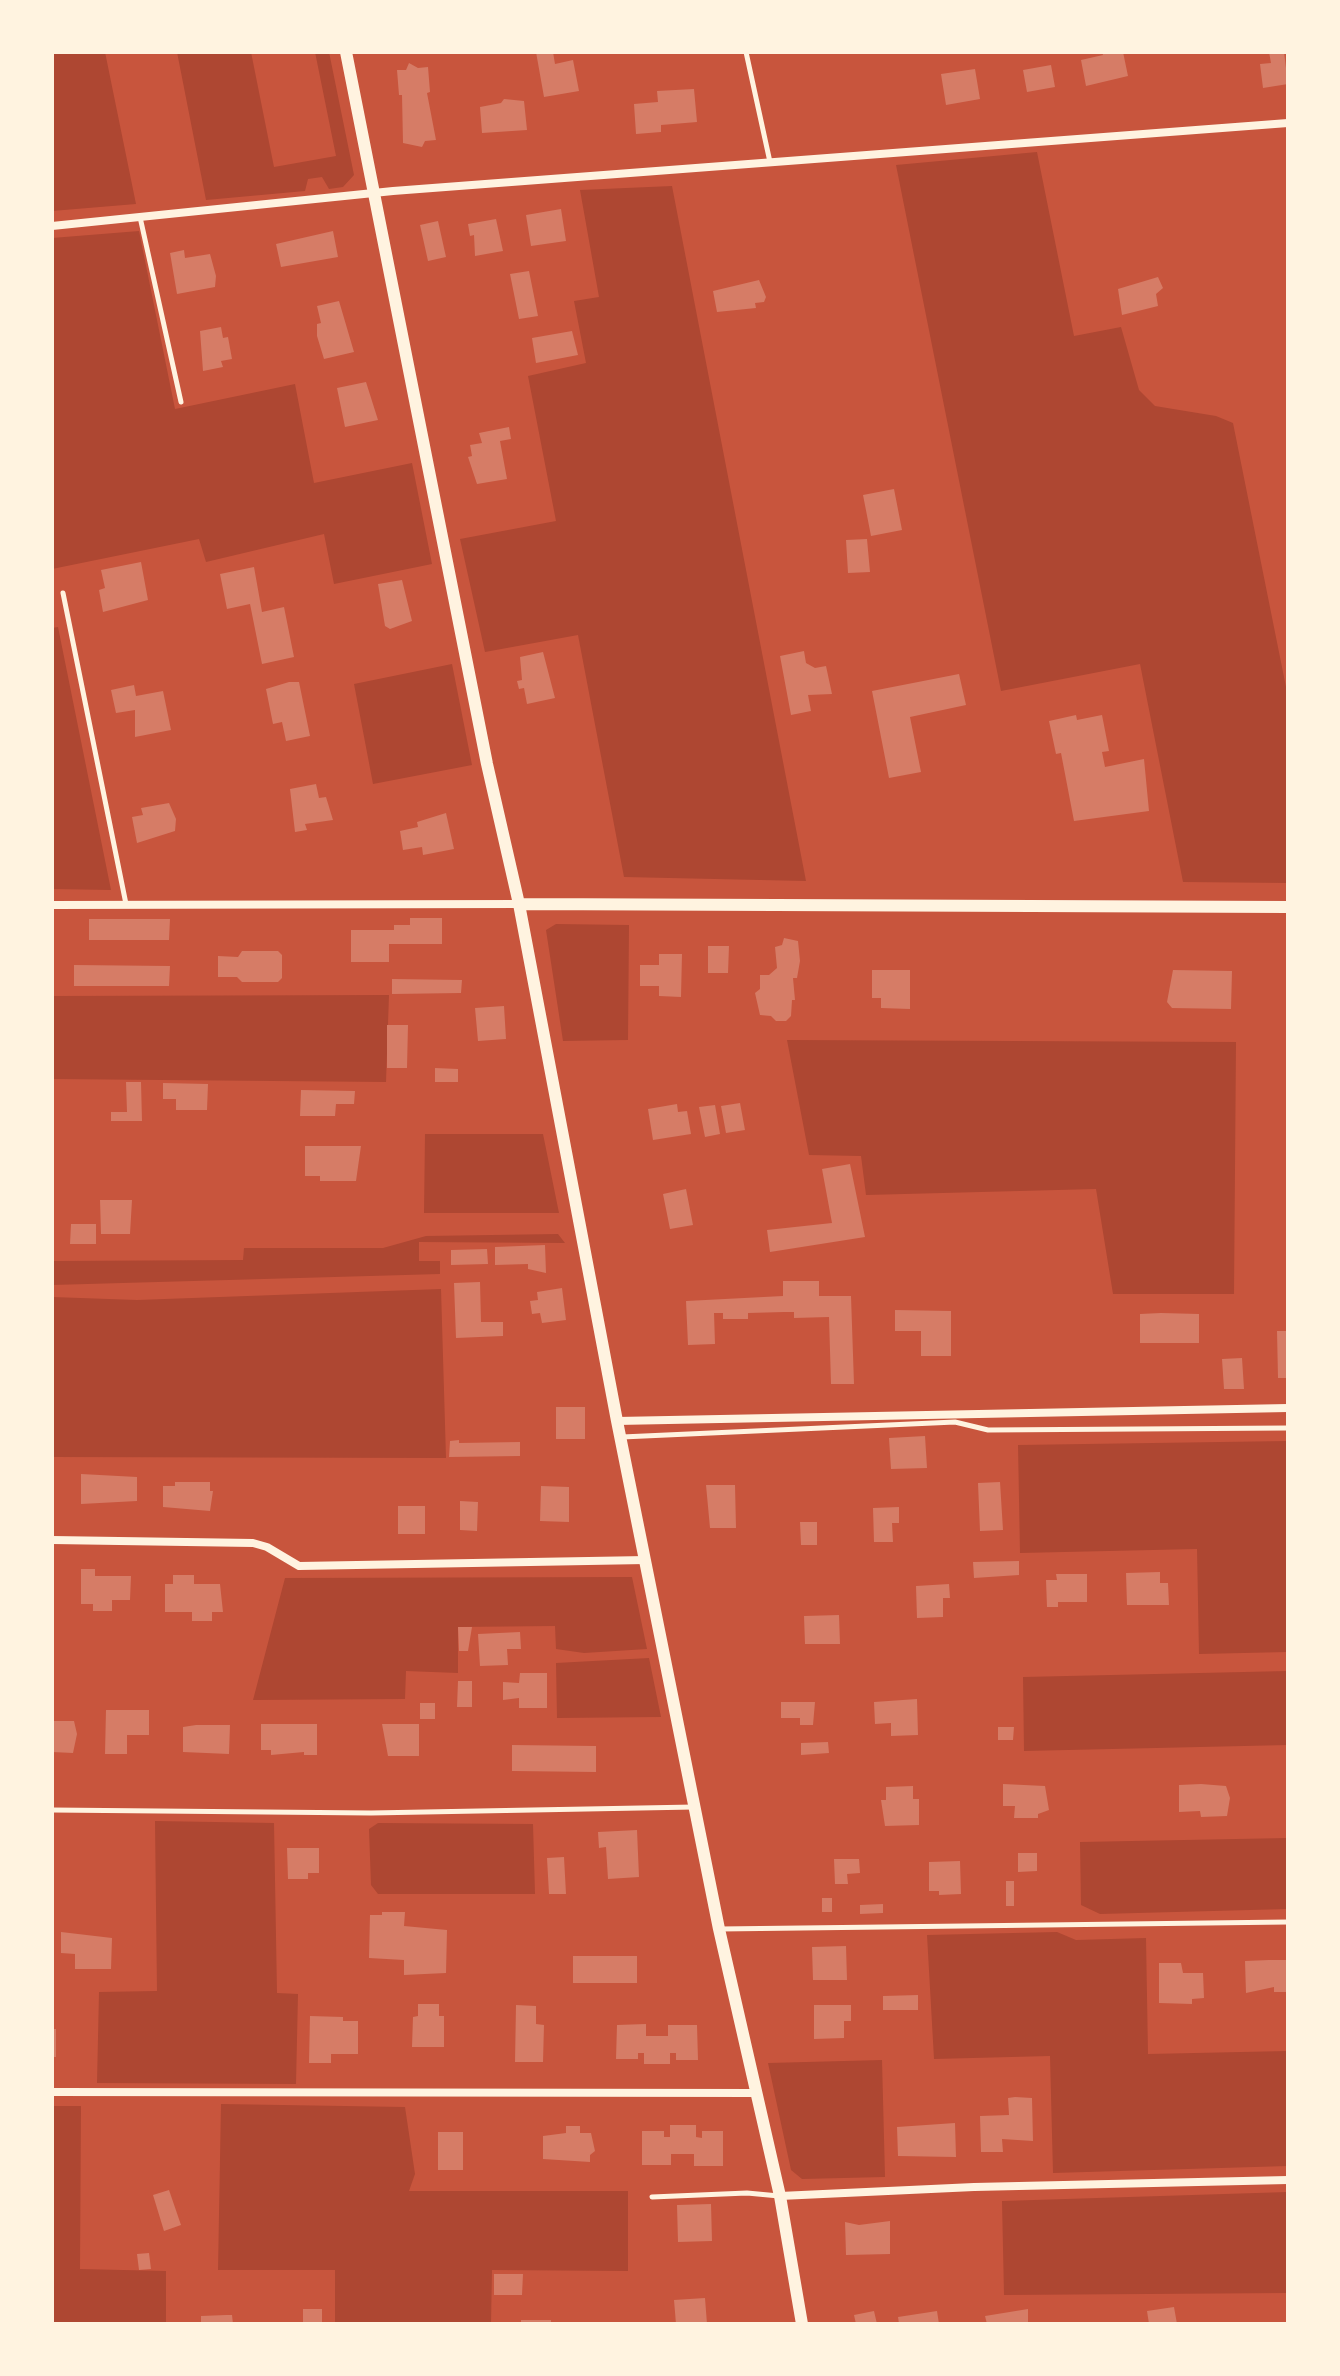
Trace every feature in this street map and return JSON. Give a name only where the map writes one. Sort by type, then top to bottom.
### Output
[{"type":"street","points":[[346,52],[487,764],[519,904],[620,1437],[719,1929],[780,2196],[802,2324]]},
{"type":"street","points":[[52,226],[393,191],[1288,123]]},
{"type":"street","points":[[52,905],[1288,907]]},
{"type":"street","points":[[617,1421],[1288,1408]]},
{"type":"street","points":[[52,1540],[253,1543],[267,1547],[299,1566],[647,1560]]},
{"type":"street","points":[[54,2092],[757,2093]]},
{"type":"street","points":[[780,2196],[1288,2180]]},
{"type":"lane","points":[[746,52],[770,162]]},
{"type":"lane","points":[[140,217],[181,402]]},
{"type":"lane","points":[[63,593],[126,904]]},
{"type":"lane","points":[[620,1437],[955,1422],[988,1430],[1288,1428]]},
{"type":"lane","points":[[52,1810],[371,1813],[695,1807]]},
{"type":"lane","points":[[719,1929],[1288,1922]]},
{"type":"lane","points":[[652,2197],[747,2193],[780,2196]]},
{"type":"shaded area","points":[[52,52],[105,52],[136,204],[52,211]]},
{"type":"shaded area","points":[[177,52],[251,52],[274,167],[336,156],[315,52],[329,52],[354,175],[343,187],[329,189],[322,177],[308,179],[305,191],[206,200]]},
{"type":"shaded area","points":[[1037,152],[1074,336],[1121,327],[1139,390],[1155,406],[1216,416],[1233,423],[1288,697],[1288,883],[1183,882],[1140,664],[1001,691],[896,165]]},
{"type":"shaded area","points":[[672,186],[806,881],[624,877],[578,635],[485,652],[460,539],[556,521],[528,376],[586,363],[574,301],[599,297],[580,190]]},
{"type":"shaded area","points":[[139,231],[175,409],[295,384],[314,483],[412,463],[432,564],[334,584],[324,534],[206,562],[199,539],[52,569],[52,238]]},
{"type":"shaded area","points":[[58,627],[111,890],[52,889],[52,628]]},
{"type":"shaded area","points":[[452,664],[472,765],[373,784],[354,684]]},
{"type":"shaded area","points":[[556,924],[629,925],[628,1040],[563,1041],[546,930]]},
{"type":"shaded area","points":[[389,995],[386,1082],[52,1079],[52,996]]},
{"type":"shaded area","points":[[787,1040],[1236,1042],[1234,1294],[1113,1294],[1096,1189],[866,1195],[861,1156],[809,1155]]},
{"type":"shaded area","points":[[425,1134],[543,1134],[559,1213],[424,1213]]},
{"type":"shaded area","points":[[558,1234],[565,1243],[419,1242],[419,1261],[440,1261],[440,1274],[52,1285],[52,1261],[243,1260],[244,1248],[383,1248],[426,1236]]},
{"type":"shaded area","points":[[441,1289],[446,1458],[52,1457],[52,1297],[137,1300]]},
{"type":"shaded area","points":[[1288,1441],[1288,1652],[1199,1654],[1197,1549],[1020,1553],[1018,1445]]},
{"type":"shaded area","points":[[632,1577],[647,1649],[584,1653],[556,1649],[555,1626],[458,1627],[458,1673],[406,1671],[405,1699],[253,1700],[285,1578]]},
{"type":"shaded area","points":[[649,1658],[661,1717],[557,1718],[556,1663]]},
{"type":"shaded area","points":[[1288,1671],[1288,1745],[1024,1751],[1023,1677]]},
{"type":"shaded area","points":[[155,1821],[274,1823],[277,1993],[298,1994],[296,2084],[97,2083],[99,1992],[157,1991]]},
{"type":"shaded area","points":[[378,1823],[533,1824],[535,1894],[378,1894],[371,1885],[369,1829]]},
{"type":"shaded area","points":[[1288,1838],[1288,1909],[1100,1914],[1081,1905],[1080,1842]]},
{"type":"shaded area","points":[[1057,1932],[1076,1940],[1146,1938],[1148,2054],[1288,2051],[1288,2166],[1053,2173],[1050,2056],[934,2059],[927,1935]]},
{"type":"shaded area","points":[[882,2060],[885,2177],[802,2179],[791,2170],[768,2063]]},
{"type":"shaded area","points":[[221,2104],[405,2107],[415,2174],[409,2191],[628,2191],[628,2271],[492,2270],[491,2324],[335,2324],[335,2270],[218,2270]]},
{"type":"shaded area","points":[[52,2106],[81,2106],[80,2269],[166,2271],[166,2324],[52,2324]]},
{"type":"shaded area","points":[[1288,2192],[1288,2293],[1004,2295],[1002,2201]]},
{"type":"building","points":[[536,52],[553,52],[555,64],[573,60],[579,91],[544,97]]},
{"type":"building","points":[[1102,52],[1123,52],[1128,76],[1086,86],[1081,60],[1103,55]]},
{"type":"building","points":[[1269,52],[1284,52],[1288,84],[1263,88],[1260,64],[1271,63]]},
{"type":"building","points":[[409,63],[418,68],[428,67],[430,92],[427,93],[436,140],[425,141],[422,147],[403,143],[402,95],[399,95],[397,70],[406,70]]},
{"type":"building","points":[[1051,65],[1055,87],[1027,92],[1023,70]]},
{"type":"building","points":[[975,69],[980,99],[946,105],[941,74]]},
{"type":"building","points":[[694,89],[697,122],[661,125],[661,132],[636,134],[634,104],[658,102],[657,91]]},
{"type":"building","points":[[504,99],[524,101],[527,130],[482,133],[480,107],[501,103]]},
{"type":"building","points":[[561,209],[566,241],[531,246],[526,215]]},
{"type":"building","points":[[496,219],[503,251],[475,256],[474,235],[470,236],[468,224]]},
{"type":"building","points":[[438,221],[446,257],[428,261],[420,225]]},
{"type":"building","points":[[333,231],[338,257],[281,267],[276,244]]},
{"type":"building","points":[[184,250],[185,258],[210,254],[216,276],[215,287],[177,294],[170,253]]},
{"type":"building","points":[[529,271],[538,316],[519,319],[510,274]]},
{"type":"building","points":[[1158,277],[1163,288],[1156,294],[1158,306],[1122,315],[1118,289]]},
{"type":"building","points":[[759,280],[766,297],[764,302],[755,303],[756,308],[717,312],[713,291]]},
{"type":"building","points":[[339,301],[354,352],[324,359],[317,336],[317,324],[321,323],[317,306]]},
{"type":"building","points":[[221,327],[223,338],[228,337],[232,359],[221,361],[223,367],[203,371],[200,331]]},
{"type":"building","points":[[572,331],[578,355],[536,363],[532,338]]},
{"type":"building","points":[[366,382],[378,420],[345,427],[337,388]]},
{"type":"building","points":[[509,427],[511,439],[500,441],[507,479],[477,484],[468,457],[472,456],[470,445],[482,443],[479,433]]},
{"type":"building","points":[[894,489],[902,530],[871,536],[863,495]]},
{"type":"building","points":[[867,539],[870,572],[848,573],[846,540]]},
{"type":"building","points":[[141,562],[148,600],[103,612],[99,590],[105,588],[101,570]]},
{"type":"building","points":[[254,567],[262,612],[284,607],[294,657],[262,664],[250,604],[227,609],[220,574]]},
{"type":"building","points":[[402,580],[412,621],[390,629],[385,626],[378,584]]},
{"type":"building","points":[[804,651],[806,663],[815,668],[826,666],[832,694],[808,695],[811,711],[791,715],[780,656]]},
{"type":"building","points":[[543,652],[555,698],[527,704],[524,688],[519,689],[517,681],[522,680],[520,657]]},
{"type":"building","points":[[959,674],[966,705],[910,717],[921,772],[889,778],[872,691]]},
{"type":"building","points":[[299,682],[310,736],[286,741],[282,722],[273,724],[266,689]]},
{"type":"building","points":[[134,685],[136,696],[163,691],[171,730],[135,737],[135,710],[116,713],[111,690]]},
{"type":"building","points":[[1076,715],[1077,720],[1102,715],[1109,751],[1102,752],[1105,767],[1144,759],[1149,811],[1074,821],[1061,753],[1056,754],[1049,721]]},
{"type":"building","points":[[316,784],[319,798],[326,797],[333,820],[305,824],[307,830],[295,832],[290,789]]},
{"type":"building","points":[[169,803],[176,819],[175,831],[137,843],[132,817],[143,815],[141,808]]},
{"type":"building","points":[[446,813],[454,849],[423,855],[422,847],[403,850],[400,831],[418,827],[417,822]]},
{"type":"building","points":[[410,918],[442,918],[442,944],[389,944],[389,962],[351,962],[351,930],[394,930],[394,925],[410,925]]},
{"type":"building","points":[[89,919],[170,919],[169,940],[89,940]]},
{"type":"building","points":[[784,938],[798,941],[800,961],[797,978],[793,978],[795,1000],[792,1000],[791,1016],[786,1021],[776,1021],[771,1016],[760,1015],[755,993],[760,989],[760,975],[769,975],[777,968],[775,947],[782,945]]},
{"type":"building","points":[[708,946],[729,946],[728,973],[708,973]]},
{"type":"building","points":[[242,951],[278,951],[282,955],[282,978],[278,982],[242,982],[237,977],[218,977],[218,956],[238,957]]},
{"type":"building","points":[[659,954],[682,954],[681,997],[659,996],[659,986],[640,986],[640,965],[659,965]]},
{"type":"building","points":[[74,965],[170,966],[169,986],[74,986]]},
{"type":"building","points":[[872,970],[910,970],[910,1009],[881,1008],[881,998],[872,998]]},
{"type":"building","points":[[1173,970],[1232,971],[1231,1009],[1172,1008],[1167,1002]]},
{"type":"building","points":[[392,979],[462,980],[461,993],[392,994]]},
{"type":"building","points":[[504,1006],[506,1039],[478,1041],[475,1008]]},
{"type":"building","points":[[387,1025],[408,1025],[407,1068],[387,1068]]},
{"type":"building","points":[[435,1068],[458,1069],[458,1082],[435,1082]]},
{"type":"building","points":[[126,1082],[141,1082],[142,1121],[111,1121],[111,1112],[127,1112]]},
{"type":"building","points":[[163,1083],[208,1084],[207,1110],[176,1110],[176,1099],[163,1099]]},
{"type":"building","points":[[301,1090],[355,1091],[354,1104],[336,1104],[335,1116],[300,1116]]},
{"type":"building","points":[[740,1103],[745,1130],[726,1133],[721,1106]]},
{"type":"building","points":[[677,1104],[678,1112],[687,1111],[691,1134],[653,1140],[648,1109]]},
{"type":"building","points":[[715,1105],[720,1134],[705,1137],[699,1107]]},
{"type":"building","points":[[305,1146],[361,1146],[356,1181],[320,1181],[320,1176],[305,1176]]},
{"type":"building","points":[[850,1164],[865,1237],[770,1252],[767,1230],[832,1223],[822,1169]]},
{"type":"building","points":[[686,1189],[693,1225],[670,1229],[663,1194]]},
{"type":"building","points":[[100,1200],[132,1200],[130,1234],[101,1234]]},
{"type":"building","points":[[71,1224],[96,1224],[96,1244],[70,1244]]},
{"type":"building","points":[[545,1245],[546,1273],[528,1269],[528,1264],[495,1265],[495,1247]]},
{"type":"building","points":[[487,1249],[488,1264],[451,1265],[451,1250]]},
{"type":"building","points":[[783,1281],[819,1281],[819,1296],[851,1296],[854,1384],[831,1384],[829,1317],[794,1318],[794,1312],[784,1312],[748,1313],[748,1319],[723,1319],[723,1313],[714,1313],[715,1344],[688,1345],[686,1301],[783,1296]]},
{"type":"building","points":[[480,1282],[481,1322],[503,1322],[503,1336],[456,1338],[454,1283]]},
{"type":"building","points":[[562,1288],[566,1320],[542,1323],[540,1313],[532,1314],[530,1301],[538,1300],[537,1292]]},
{"type":"building","points":[[895,1310],[951,1311],[951,1356],[921,1356],[921,1331],[895,1331]]},
{"type":"building","points":[[1140,1314],[1199,1314],[1199,1343],[1140,1343]]},
{"type":"building","points":[[1277,1331],[1288,1331],[1288,1378],[1278,1378]]},
{"type":"building","points":[[1242,1358],[1244,1389],[1224,1389],[1222,1359]]},
{"type":"building","points":[[556,1407],[585,1407],[585,1439],[556,1439]]},
{"type":"building","points":[[925,1436],[927,1468],[891,1469],[889,1438]]},
{"type":"building","points":[[459,1440],[459,1443],[520,1442],[520,1456],[449,1457],[450,1441]]},
{"type":"building","points":[[81,1474],[137,1477],[137,1501],[81,1504]]},
{"type":"building","points":[[175,1482],[210,1482],[210,1491],[213,1491],[210,1511],[163,1507],[163,1486],[175,1486]]},
{"type":"building","points":[[1000,1482],[1003,1530],[980,1531],[978,1483]]},
{"type":"building","points":[[706,1485],[735,1485],[736,1528],[710,1528]]},
{"type":"building","points":[[541,1486],[569,1487],[569,1522],[540,1521]]},
{"type":"building","points":[[460,1501],[478,1502],[477,1531],[460,1530]]},
{"type":"building","points":[[398,1506],[425,1506],[425,1534],[398,1534]]},
{"type":"building","points":[[899,1507],[899,1523],[892,1523],[893,1542],[874,1542],[873,1508]]},
{"type":"building","points":[[800,1522],[817,1522],[817,1545],[801,1545]]},
{"type":"building","points":[[1019,1561],[1019,1575],[974,1578],[973,1562]]},
{"type":"building","points":[[81,1569],[95,1569],[95,1576],[131,1576],[130,1600],[112,1600],[112,1611],[93,1611],[93,1604],[81,1604]]},
{"type":"building","points":[[1160,1572],[1160,1583],[1168,1583],[1169,1605],[1127,1605],[1126,1573]]},
{"type":"building","points":[[1056,1574],[1087,1574],[1087,1602],[1058,1602],[1058,1607],[1047,1607],[1046,1580],[1057,1580]]},
{"type":"building","points":[[173,1575],[194,1575],[194,1584],[220,1584],[223,1612],[212,1612],[212,1621],[192,1621],[192,1612],[165,1612],[165,1584],[173,1584]]},
{"type":"building","points":[[949,1584],[950,1598],[943,1598],[943,1617],[917,1618],[916,1586]]},
{"type":"building","points":[[839,1615],[840,1644],[805,1644],[804,1616]]},
{"type":"building","points":[[458,1627],[472,1627],[468,1651],[459,1651]]},
{"type":"building","points":[[520,1632],[521,1649],[507,1649],[508,1665],[480,1666],[478,1634]]},
{"type":"building","points":[[520,1673],[547,1673],[547,1708],[519,1708],[519,1698],[503,1700],[503,1682],[519,1683]]},
{"type":"building","points":[[458,1681],[472,1681],[472,1707],[457,1707]]},
{"type":"building","points":[[917,1699],[918,1735],[891,1736],[891,1723],[875,1724],[874,1702]]},
{"type":"building","points":[[781,1702],[815,1702],[813,1725],[800,1725],[800,1718],[781,1718]]},
{"type":"building","points":[[420,1703],[435,1703],[435,1719],[420,1719]]},
{"type":"building","points":[[106,1710],[149,1710],[149,1735],[127,1735],[127,1754],[105,1754]]},
{"type":"building","points":[[52,1721],[74,1721],[77,1734],[73,1753],[52,1752]]},
{"type":"building","points":[[261,1724],[317,1724],[317,1755],[304,1755],[304,1752],[271,1755],[271,1750],[261,1750]]},
{"type":"building","points":[[382,1724],[419,1724],[419,1756],[388,1756]]},
{"type":"building","points":[[230,1725],[229,1754],[183,1752],[183,1727]]},
{"type":"building","points":[[998,1727],[1014,1727],[1013,1740],[998,1740]]},
{"type":"building","points":[[828,1742],[829,1753],[801,1755],[801,1743]]},
{"type":"building","points":[[512,1745],[596,1746],[596,1772],[512,1771]]},
{"type":"building","points":[[1003,1784],[1045,1786],[1049,1810],[1038,1814],[1038,1818],[1014,1818],[1015,1806],[1003,1806]]},
{"type":"building","points":[[1179,1785],[1226,1786],[1230,1798],[1227,1816],[1201,1817],[1200,1811],[1179,1812]]},
{"type":"building","points":[[913,1786],[913,1799],[919,1799],[919,1825],[885,1826],[881,1800],[886,1800],[886,1787]]},
{"type":"building","points":[[637,1830],[639,1877],[608,1879],[606,1847],[599,1848],[598,1832]]},
{"type":"building","points":[[287,1848],[319,1848],[319,1873],[308,1873],[308,1879],[288,1879]]},
{"type":"building","points":[[1018,1853],[1037,1853],[1037,1871],[1018,1872]]},
{"type":"building","points":[[564,1857],[566,1894],[549,1894],[547,1858]]},
{"type":"building","points":[[834,1859],[859,1859],[860,1873],[847,1874],[848,1884],[835,1884]]},
{"type":"building","points":[[960,1861],[961,1894],[939,1895],[939,1891],[929,1891],[929,1862]]},
{"type":"building","points":[[1006,1881],[1014,1881],[1014,1906],[1006,1906]]},
{"type":"building","points":[[822,1898],[832,1898],[832,1912],[822,1912]]},
{"type":"building","points":[[883,1904],[883,1913],[860,1914],[860,1905]]},
{"type":"building","points":[[382,1912],[405,1912],[404,1926],[447,1930],[446,1973],[404,1975],[404,1960],[369,1958],[370,1915],[382,1915]]},
{"type":"building","points":[[61,1932],[112,1938],[111,1969],[75,1969],[75,1954],[61,1953]]},
{"type":"building","points":[[846,1946],[847,1980],[813,1980],[812,1947]]},
{"type":"building","points":[[573,1956],[637,1956],[637,1983],[573,1983]]},
{"type":"building","points":[[1288,1960],[1288,1992],[1274,1992],[1274,1987],[1246,1993],[1245,1961]]},
{"type":"building","points":[[1159,1963],[1181,1963],[1183,1973],[1203,1973],[1204,1998],[1192,1999],[1192,2004],[1159,2003]]},
{"type":"building","points":[[918,1995],[918,2010],[883,2010],[883,1996]]},
{"type":"building","points":[[418,2004],[439,2004],[439,2016],[444,2016],[444,2047],[412,2047],[413,2017],[418,2016]]},
{"type":"building","points":[[516,2005],[536,2006],[536,2024],[544,2025],[543,2062],[515,2062]]},
{"type":"building","points":[[814,2005],[851,2005],[851,2021],[844,2021],[844,2038],[814,2039]]},
{"type":"building","points":[[310,2016],[343,2017],[343,2021],[358,2021],[358,2054],[331,2054],[331,2063],[309,2063]]},
{"type":"building","points":[[646,2024],[646,2036],[668,2036],[668,2025],[697,2025],[698,2060],[676,2060],[676,2053],[670,2053],[670,2064],[644,2064],[644,2053],[638,2053],[638,2059],[616,2059],[617,2025]]},
{"type":"building","points":[[52,2029],[56,2029],[56,2057],[52,2057]]},
{"type":"building","points":[[1008,2098],[1032,2098],[1033,2141],[1002,2139],[1003,2152],[981,2152],[980,2116],[1009,2115]]},
{"type":"building","points":[[955,2123],[956,2157],[898,2156],[897,2127]]},
{"type":"building","points":[[670,2125],[696,2125],[696,2137],[702,2138],[702,2131],[723,2131],[723,2166],[694,2166],[694,2154],[671,2154],[671,2165],[642,2165],[642,2131],[664,2131],[664,2137],[670,2137]]},
{"type":"building","points":[[566,2126],[580,2126],[580,2133],[591,2133],[595,2151],[590,2155],[590,2162],[543,2159],[543,2136],[566,2133]]},
{"type":"building","points":[[438,2132],[463,2132],[463,2170],[438,2170]]},
{"type":"building","points":[[169,2190],[181,2225],[164,2231],[153,2195]]},
{"type":"building","points":[[711,2204],[712,2241],[678,2242],[677,2205]]},
{"type":"building","points":[[890,2221],[890,2254],[846,2255],[845,2222],[859,2225]]},
{"type":"building","points":[[149,2253],[151,2269],[139,2270],[137,2254]]},
{"type":"building","points":[[494,2274],[523,2274],[522,2295],[494,2295]]},
{"type":"building","points":[[705,2298],[707,2324],[676,2324],[674,2300]]},
{"type":"building","points":[[1174,2307],[1177,2324],[1149,2324],[1147,2311]]},
{"type":"building","points":[[303,2309],[322,2309],[322,2324],[303,2324]]},
{"type":"building","points":[[1028,2309],[1028,2324],[987,2324],[985,2316]]},
{"type":"building","points":[[874,2311],[877,2324],[856,2324],[854,2315]]},
{"type":"building","points":[[937,2311],[939,2324],[899,2324],[898,2317]]},
{"type":"building","points":[[232,2315],[233,2324],[201,2324],[201,2316]]},
{"type":"building","points":[[521,2320],[551,2320],[551,2324],[521,2324]]}]
